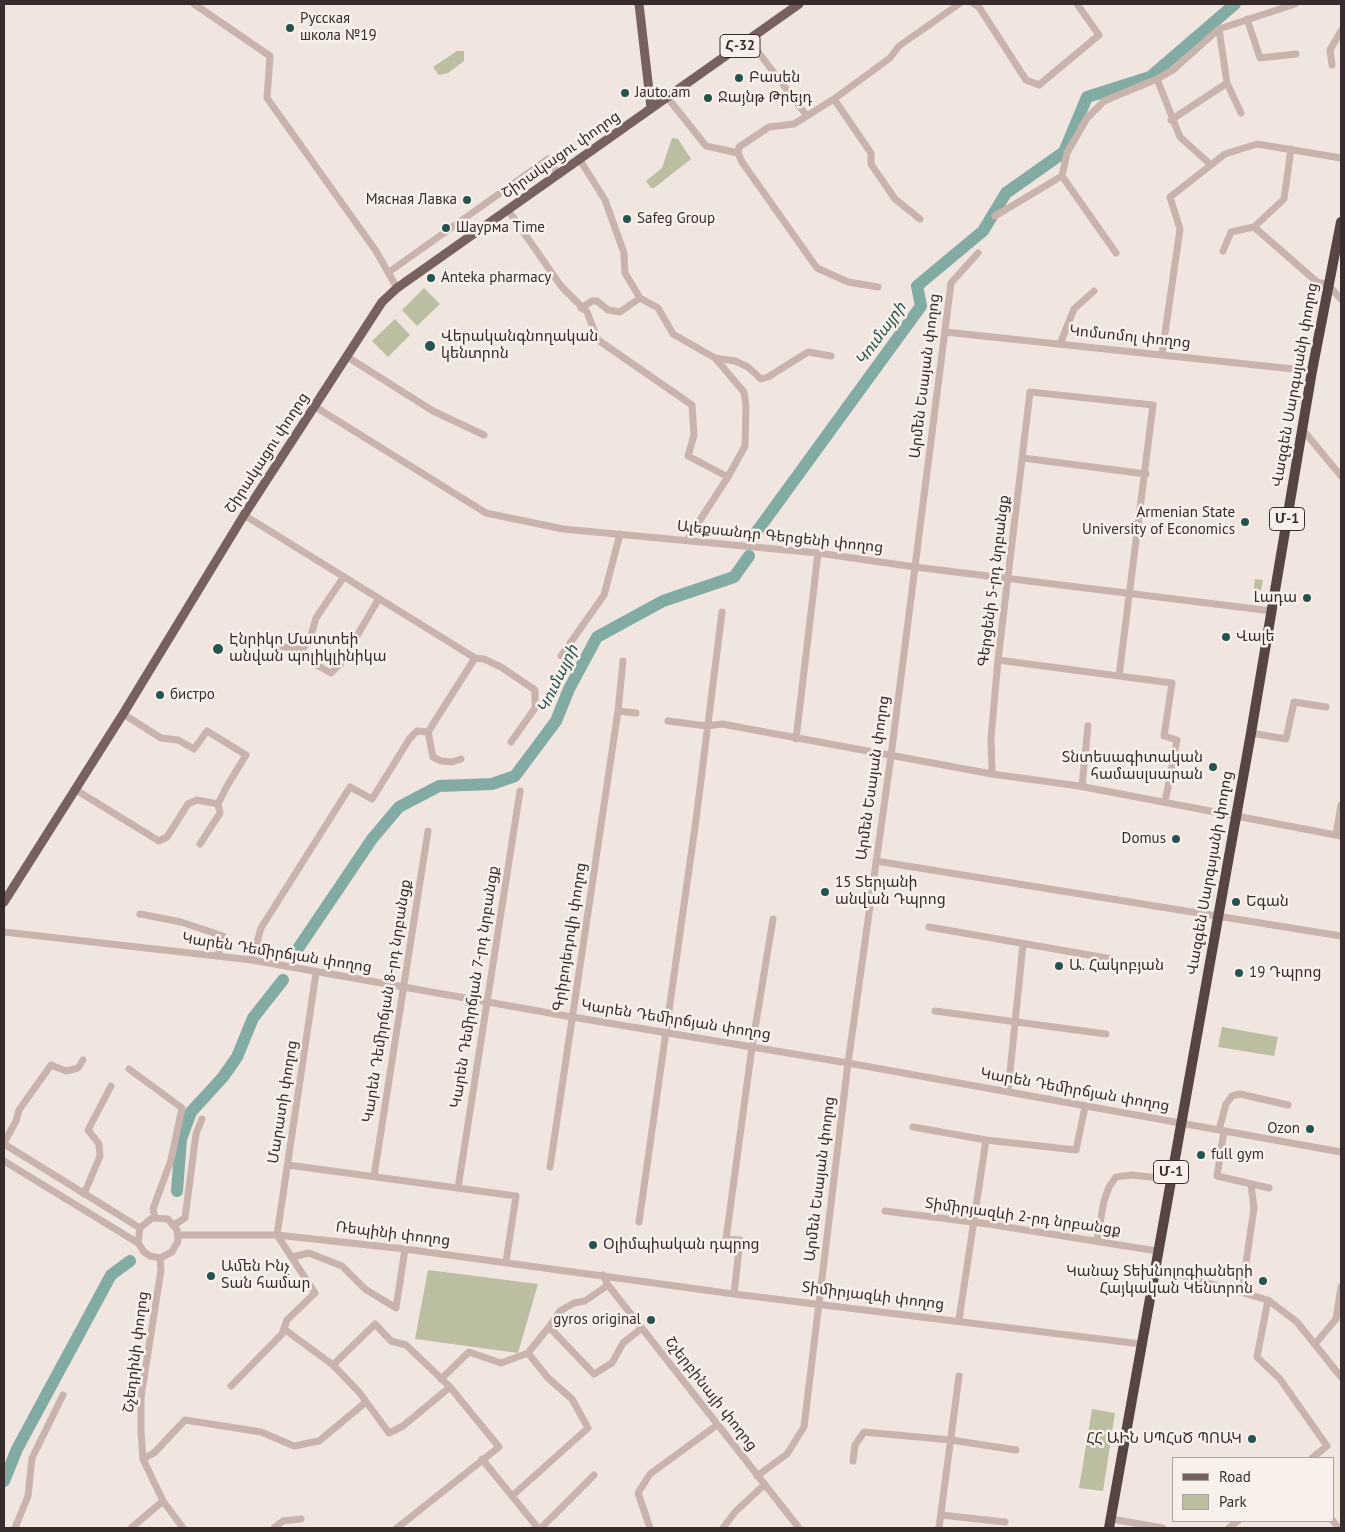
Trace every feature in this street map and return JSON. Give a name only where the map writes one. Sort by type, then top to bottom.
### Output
[{"type":"highway","name":"Վազգեն Սարգսյանի փողոց","points":[[1110,1524],[1157,1251],[1251,733],[1312,371],[1341,222]]},
{"type":"main road","points":[[639,4],[651,108]]},
{"type":"main road","name":"Հ-32","points":[[651,108],[800,4]]},
{"type":"main road","name":"Շիրակացու փողոց","points":[[4,902],[76,790],[244,514],[370,317],[397,288],[651,108]]},
{"type":"street","points":[[194,4],[270,56],[266,98],[376,251],[397,288]]},
{"type":"street","points":[[878,287],[848,282],[817,268],[742,162],[738,153],[739,147],[768,127],[794,124],[834,99],[890,58],[899,46],[959,4]]},
{"type":"street","points":[[974,4],[979,7],[1026,80],[1039,85],[1099,35],[1077,4]]},
{"type":"street","points":[[996,216],[1062,176],[1067,153],[1087,118],[1104,101],[1157,79],[1173,70],[1218,29],[1295,4]]},
{"type":"street","points":[[1247,20],[1260,58],[1296,54]]},
{"type":"street","points":[[1218,29],[1227,83],[1241,113]]},
{"type":"street","points":[[1332,65],[1330,50],[1341,31]]},
{"type":"street","points":[[749,40],[807,116]]},
{"type":"street","points":[[1157,79],[1171,120],[1180,137],[1211,165]]},
{"type":"street","points":[[1171,120],[1227,83]]},
{"type":"street","points":[[667,97],[706,146],[738,153]]},
{"type":"street","points":[[834,99],[871,153],[871,164],[895,199],[920,219]]},
{"type":"street","points":[[1162,354],[1180,229],[1170,197],[1225,154],[1257,144],[1341,158]]},
{"type":"street","points":[[1223,251],[1231,232],[1254,227],[1284,199],[1291,149]]},
{"type":"street","points":[[389,272],[548,159],[559,175]]},
{"type":"street","points":[[580,160],[605,200],[624,253],[625,273],[640,298],[658,308],[673,334],[714,358],[740,385],[746,406],[744,446],[728,477],[687,540]]},
{"type":"street","points":[[1062,176],[1116,253]]},
{"type":"street","points":[[508,210],[560,286],[587,312],[598,340],[692,405],[694,435],[688,456],[728,477]]},
{"type":"street","points":[[1254,227],[1317,282],[1328,285],[1341,299]]},
{"type":"street","name":"Արմեն Եսայան փողոց","points":[[757,1476],[786,1454],[804,1427],[848,1063],[891,756],[951,283],[978,253]]},
{"type":"street","points":[[1060,344],[1074,309],[1094,291]]},
{"type":"street","points":[[581,308],[592,301],[597,301],[608,310],[620,312],[640,298]]},
{"type":"street","name":"Կոմսոմոլ փողոց","points":[[945,332],[1312,371]]},
{"type":"street","points":[[714,358],[735,360],[748,367],[761,379],[768,377],[808,352],[832,356]]},
{"type":"street","points":[[346,356],[433,411],[484,435]]},
{"type":"street","name":"Գերցենի 5-րդ նրբանցք","points":[[992,774],[991,738],[998,660],[1030,392],[1153,405],[1146,474]]},
{"type":"street","name":"Ալեքսանդր Գերցենի փողոց","points":[[314,406],[486,513],[563,529],[818,553],[915,567],[1272,610]]},
{"type":"street","points":[[1303,430],[1341,476]]},
{"type":"street","points":[[1023,458],[1146,474],[1119,676]]},
{"type":"street","points":[[244,514],[378,600],[475,658],[484,659],[501,667],[535,690],[535,708],[511,742]]},
{"type":"street","points":[[561,656],[604,595],[620,534]]},
{"type":"street","points":[[796,739],[818,553]]},
{"type":"street","points":[[302,650],[310,639],[316,618],[343,578]]},
{"type":"street","points":[[280,646],[302,650],[313,663],[331,673],[341,663],[378,600]]},
{"type":"street","points":[[639,1222],[696,820],[722,612]]},
{"type":"street","points":[[461,759],[452,762],[441,761],[433,757],[428,732],[475,658]]},
{"type":"street","points":[[998,660],[1172,683],[1164,736],[1177,740],[1165,802]]},
{"type":"street","name":"Գրիբոյեդովի փողոց","points":[[550,1167],[618,711],[623,661]]},
{"type":"street","points":[[1251,733],[1286,739],[1294,702],[1326,708]]},
{"type":"street","points":[[618,711],[636,713]]},
{"type":"street","points":[[123,714],[161,738],[178,740],[194,749],[207,730],[246,755],[218,804],[220,813],[200,844]]},
{"type":"street","points":[[668,721],[707,726],[722,724],[992,774],[1082,786],[1339,835],[1341,805]]},
{"type":"street","points":[[1082,786],[1088,726]]},
{"type":"street","points":[[252,960],[261,928],[350,787],[372,799],[410,738],[417,731],[428,732]]},
{"type":"street","points":[[76,790],[158,841],[167,836],[188,804],[197,800],[218,804]]},
{"type":"street","name":"Կարեն Դեմիրճյան 7-րդ նրբանցք","points":[[458,1188],[520,790]]},
{"type":"street","name":"Կարեն Դեմիրճյան 8-րդ նրբանցք","points":[[374,1176],[402,987],[428,831]]},
{"type":"street","points":[[876,862],[1341,936]]},
{"type":"street","points":[[140,914],[181,922],[223,936],[218,956]]},
{"type":"street","points":[[734,1294],[740,1240],[726,1239],[752,1047],[773,919]]},
{"type":"street","points":[[929,927],[1112,959]]},
{"type":"street","name":"Կարեն Դեմիրճյան փողոց","points":[[4,932],[252,960],[316,973],[848,1063],[1085,1108],[1341,1152]]},
{"type":"street","points":[[1008,1092],[1023,944]]},
{"type":"street","name":"Մարատի փողոց","points":[[277,1235],[316,973]]},
{"type":"street","points":[[935,1011],[1106,1034]]},
{"type":"street","points":[[83,1060],[78,1068],[66,1072],[51,1065],[19,1110],[16,1121],[4,1144],[140,1228]]},
{"type":"street","points":[[129,1069],[182,1108],[171,1160],[153,1209],[155,1217]]},
{"type":"street","points":[[84,1194],[100,1156],[99,1144],[88,1130],[111,1086]]},
{"type":"street","points":[[1269,1188],[1217,1176],[1221,1131],[1226,1104],[1232,1096],[1240,1094],[1288,1105]]},
{"type":"street","points":[[912,1127],[986,1140],[1076,1150],[1085,1108]]},
{"type":"street","points":[[174,1225],[185,1218],[196,1134],[202,1118]]},
{"type":"street","points":[[959,1320],[986,1140]]},
{"type":"street","points":[[4,1162],[138,1243],[147,1254],[160,1258],[174,1250],[178,1235],[174,1225],[164,1218],[155,1217],[146,1220],[140,1228],[138,1243]]},
{"type":"street","points":[[288,1165],[516,1196],[506,1262]]},
{"type":"street","points":[[1097,1240],[1104,1201],[1109,1187],[1116,1177],[1131,1174],[1170,1179]]},
{"type":"street","points":[[1242,1291],[1254,1208],[1251,1185]]},
{"type":"street","name":"Տիմիրյազևի 2-րդ նրբանցք","points":[[885,1211],[1097,1240],[1157,1251]]},
{"type":"street","name":"Ռեպինի փողոց","points":[[178,1235],[277,1235],[405,1249],[603,1275]]},
{"type":"street","points":[[231,1386],[282,1334],[287,1320],[315,1293],[277,1235]]},
{"type":"street","points":[[292,1257],[310,1254],[342,1266],[365,1289],[396,1308],[405,1249]]},
{"type":"street","name":"Շչեդրինի փողոց","points":[[160,1258],[161,1270],[141,1397],[143,1459],[163,1501],[183,1528]]},
{"type":"street","points":[[1155,1268],[1242,1291],[1268,1300],[1297,1322],[1341,1377]]},
{"type":"street","name":"Տիմիրյազևի փողոց","points":[[603,1275],[734,1294],[959,1320],[1141,1344]]},
{"type":"street","name":"Շչերբինայի փողոց","points":[[603,1275],[608,1285],[799,1528]]},
{"type":"street","points":[[441,1379],[469,1352],[501,1364],[528,1353],[560,1311],[574,1303],[585,1301],[608,1285]]},
{"type":"street","points":[[1315,1344],[1339,1319],[1341,1287]]},
{"type":"street","points":[[1268,1300],[1257,1356],[1280,1380],[1327,1446],[1313,1457]]},
{"type":"street","points":[[333,1366],[375,1324],[390,1341],[406,1345],[441,1379],[499,1447],[397,1528]]},
{"type":"street","points":[[549,1327],[594,1374],[612,1362],[623,1343],[642,1328]]},
{"type":"street","points":[[284,1328],[333,1366],[366,1402],[389,1433],[403,1426],[450,1388]]},
{"type":"street","points":[[512,1496],[588,1428],[572,1398],[548,1378],[528,1353]]},
{"type":"street","points":[[939,1528],[959,1376]]},
{"type":"street","points":[[15,1528],[28,1496],[32,1458],[64,1396]]},
{"type":"street","points":[[143,1459],[154,1453],[185,1420],[261,1432],[294,1446],[319,1441],[366,1402]]},
{"type":"street","points":[[650,1528],[638,1493],[650,1474],[717,1425]]},
{"type":"street","points":[[853,1462],[855,1444],[864,1432],[950,1440],[1016,1450]]},
{"type":"street","points":[[482,1459],[539,1528],[594,1475]]},
{"type":"street","points":[[723,1528],[735,1512],[764,1485]]},
{"type":"street","points":[[131,1528],[163,1501]]},
{"type":"street","points":[[941,1515],[1005,1522]]},
{"type":"street","points":[[274,1528],[283,1521],[301,1520]]},
{"type":"street","points":[[1110,1524],[1163,1528]]},
{"type":"green space","points":[[457,51],[464,51],[464,61],[448,73],[439,75],[433,67]]},
{"type":"green space","points":[[672,138],[678,139],[691,159],[654,188],[651,188],[646,181],[662,168]]},
{"type":"green space","points":[[424,288],[440,304],[417,326],[402,310]]},
{"type":"green space","points":[[395,319],[410,335],[388,357],[372,341]]},
{"type":"green space","points":[[1255,579],[1263,580],[1257,597],[1253,596]]},
{"type":"green space","points":[[1222,1027],[1278,1037],[1274,1056],[1218,1047]]},
{"type":"green space","points":[[428,1270],[538,1284],[518,1353],[415,1339]]},
{"type":"green space","points":[[1092,1409],[1115,1413],[1103,1491],[1079,1488]]},
{"type":"waterway","name":"Կումայրի","points":[[755,534],[921,306],[917,286],[983,231],[1006,193],[1064,152],[1087,97],[1150,77],[1235,4]]},
{"type":"waterway","name":"Կումայրի","points":[[293,956],[372,839],[399,807],[439,786],[492,784],[515,776],[556,721],[569,689],[597,637],[663,601],[734,577],[749,556]]},
{"type":"waterway","points":[[177,1191],[181,1139],[191,1112],[223,1077],[237,1057],[253,1018],[283,980]]},
{"type":"waterway","points":[[4,1481],[17,1449],[111,1275],[130,1261]]},
{"type":"place","name":"Русская школа №19","points":[[290,28]]},
{"type":"place","name":"Բասեն","points":[[739,78]]},
{"type":"place","name":"Jauto.am","points":[[625,93]]},
{"type":"place","name":"Ջայնթ Թրեյդ","points":[[708,98]]},
{"type":"place","name":"Мясная Лавка","points":[[467,200]]},
{"type":"place","name":"Safeg Group","points":[[627,219]]},
{"type":"place","name":"Шаурма Time","points":[[446,228]]},
{"type":"place","name":"Anteka pharmacy","points":[[431,278]]},
{"type":"place","name":"Վերականգնողական կենտրոն","points":[[430,346]]},
{"type":"place","name":"Armenian State University of Economics","points":[[1245,522]]},
{"type":"place","name":"Լադա","points":[[1307,598]]},
{"type":"place","name":"Վալե","points":[[1226,637]]},
{"type":"place","name":"Էնրիկո Մատտեի անվան պոլիկլինիկա","points":[[218,649]]},
{"type":"place","name":"бистро","points":[[160,695]]},
{"type":"place","name":"Տնտեսագիտական համասլսարան","points":[[1213,767]]},
{"type":"place","name":"Domus","points":[[1176,839]]},
{"type":"place","name":"15 Տերյանի անվան Դպրոց","points":[[825,892]]},
{"type":"place","name":"Եգան","points":[[1236,902]]},
{"type":"place","name":"Ա. Հակոբյան","points":[[1059,966]]},
{"type":"place","name":"19 Դպրոց","points":[[1239,973]]},
{"type":"place","name":"Ozon","points":[[1310,1129]]},
{"type":"place","name":"full gym","points":[[1201,1155]]},
{"type":"place","name":"Օլիմպիական դպրոց","points":[[593,1245]]},
{"type":"place","name":"Ամեն Ինչ Տան համար","points":[[211,1276]]},
{"type":"place","name":"Կանաչ Տեխնոլոգիաների Հայկական Կենտրոն","points":[[1263,1281]]},
{"type":"place","name":"gyros original","points":[[651,1320]]},
{"type":"place","name":"ՀՀ ԱԻՆ ՍՊՀսԾ ՊՈԱԿ","points":[[1252,1439]]}]
